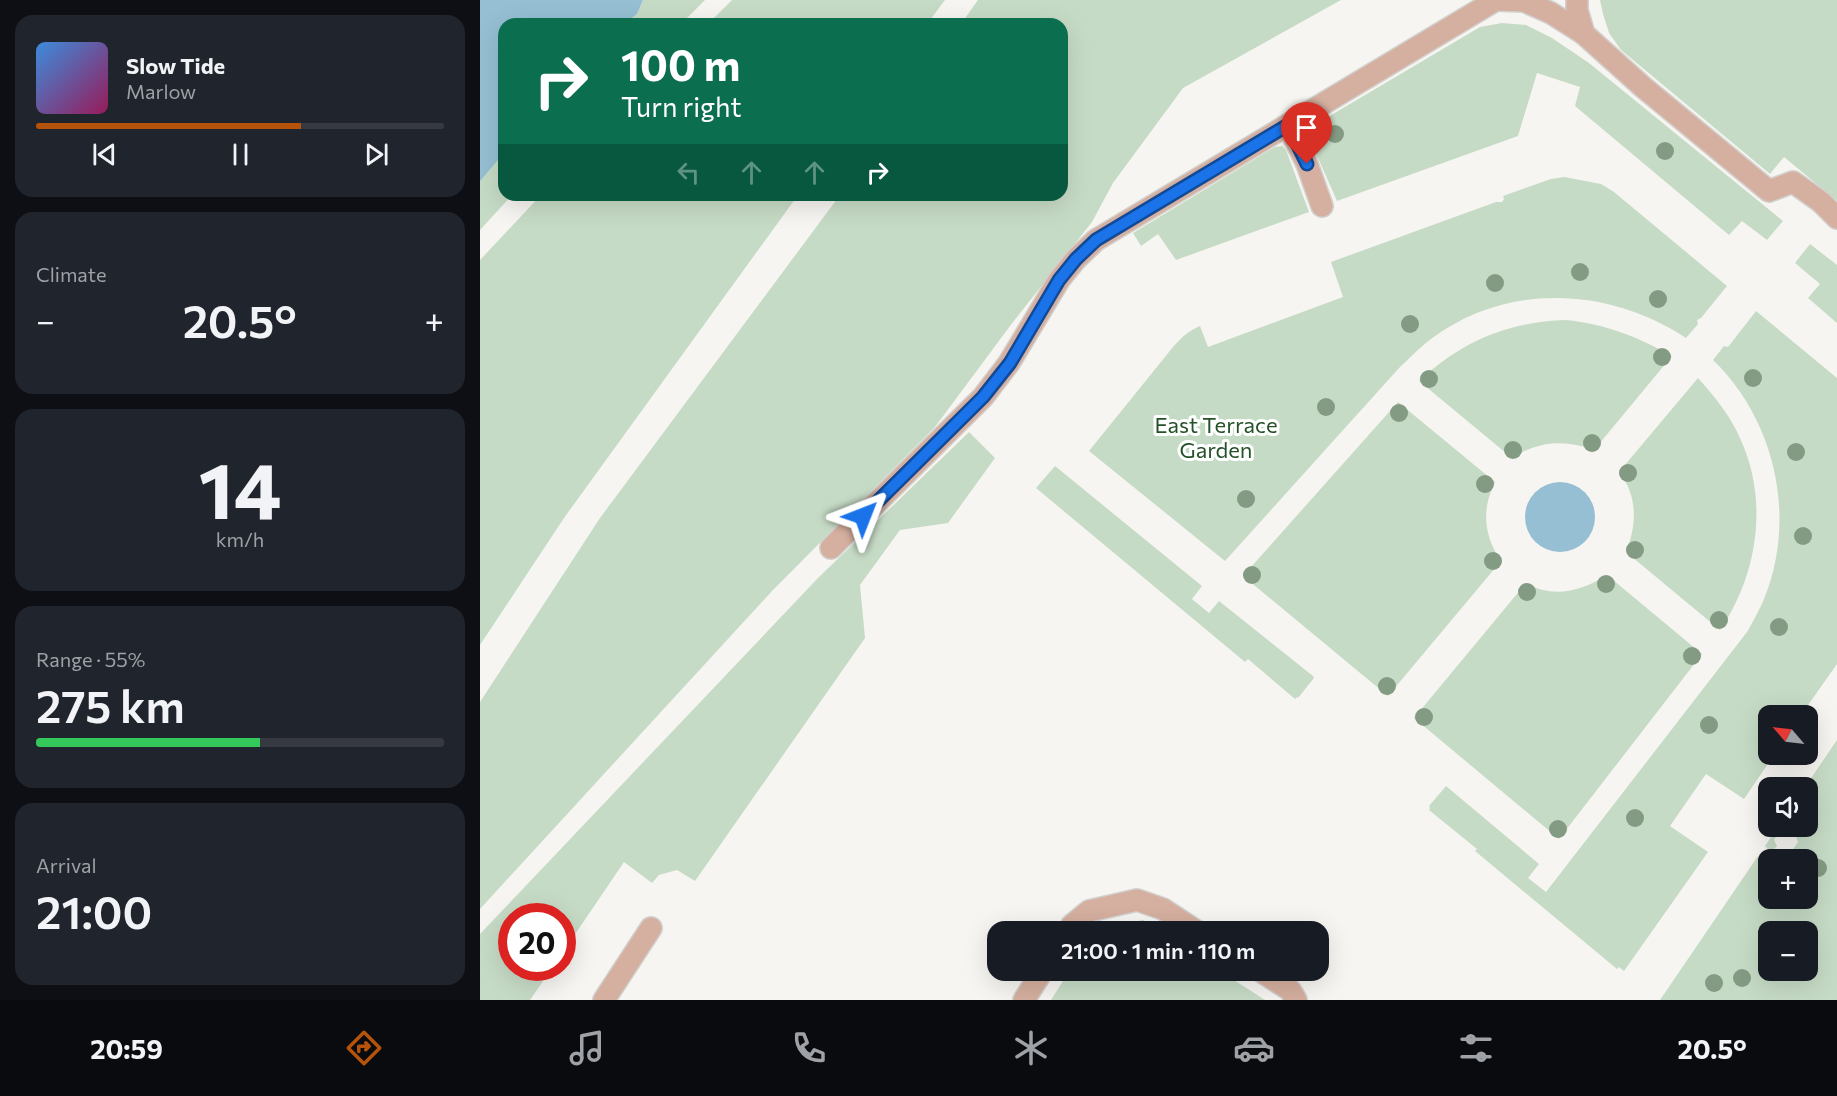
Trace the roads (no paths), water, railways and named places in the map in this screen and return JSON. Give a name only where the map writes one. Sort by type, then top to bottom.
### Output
[{"type":"lane","points":[[831,548],[983,397],[1010,363],[1059,280],[1096,240],[1496,0],[1524,1],[1551,13],[1584,34],[1643,87],[1769,191],[1793,182],[1821,202],[1837,218]]},
{"type":"lane","points":[[1577,0],[1577,10],[1584,34]]},
{"type":"lane","points":[[1288,125],[1307,164],[1322,206]]},
{"type":"lane","points":[[1077,921],[1089,911],[1137,900],[1163,909],[1181,921]]},
{"type":"lane","points":[[604,1000],[651,928]]},
{"type":"lane","points":[[1024,1000],[1036,981]]},
{"type":"lane","points":[[1276,981],[1290,990],[1296,1000]]},
{"type":"water","points":[[480,0],[643,0],[637,14],[632,18],[498,18],[498,160],[480,181]]},
{"type":"water","points":[[1560,482],[1573,485],[1585,492],[1592,504],[1595,517],[1592,530],[1585,542],[1573,549],[1560,552],[1547,549],[1535,542],[1528,530],[1525,517],[1528,504],[1535,492],[1547,485]]},
{"type":"park label","name":"East Terrace Garden","points":[[1216,437]]}]
